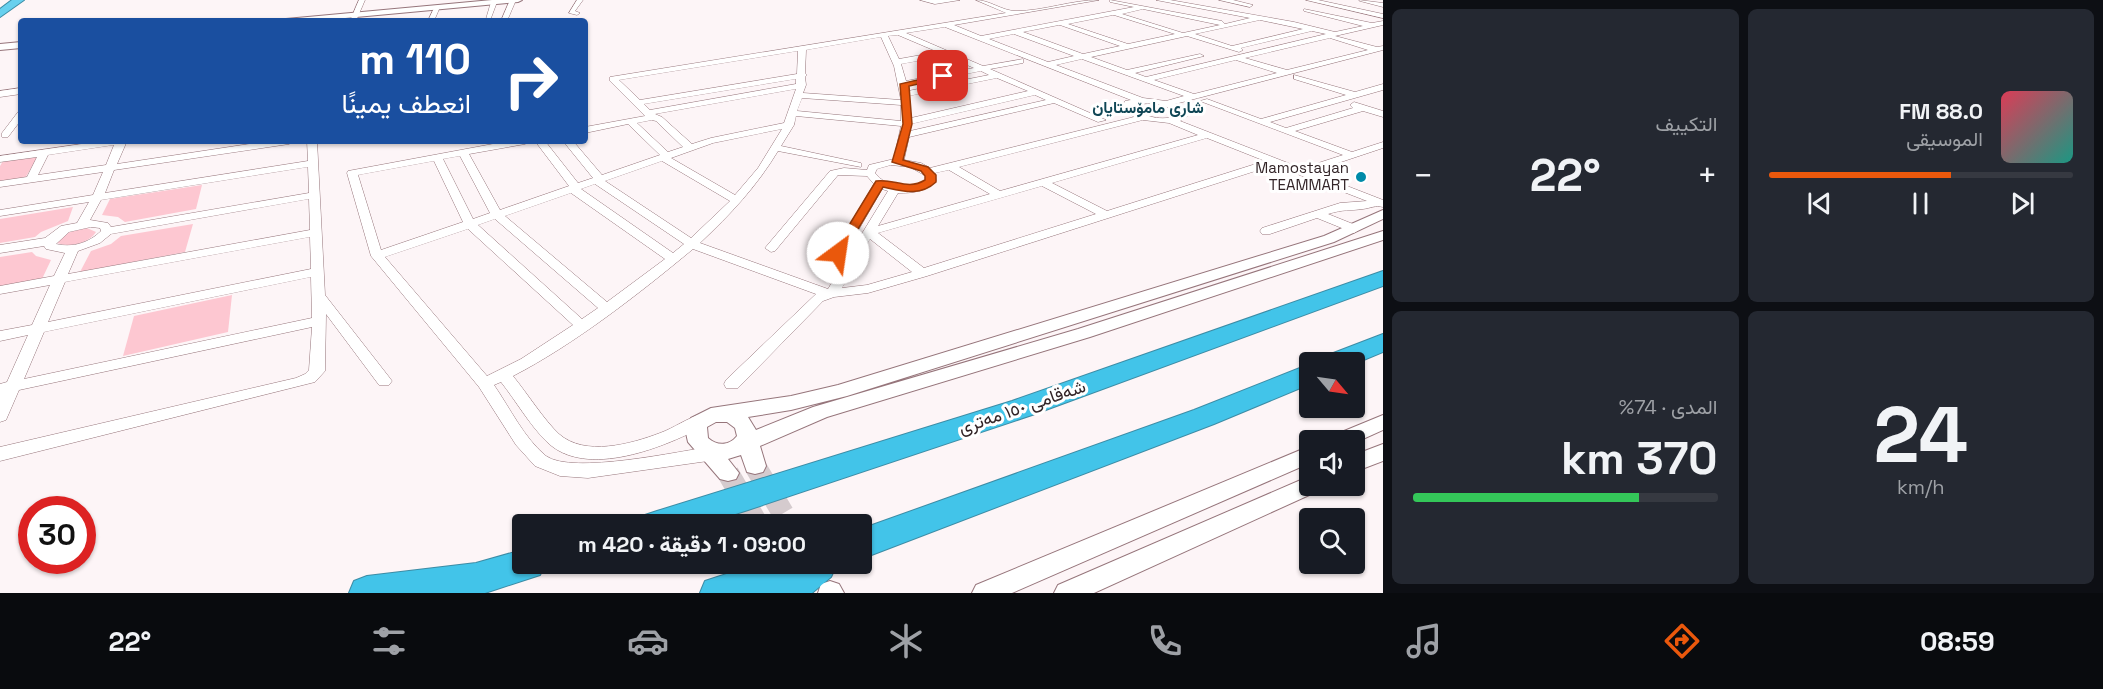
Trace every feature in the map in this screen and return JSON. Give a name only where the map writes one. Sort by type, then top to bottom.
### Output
[{"type":"highway","points":[[0,14],[19,0]]},
{"type":"highway","name":"شەقامی ١٥٠ مەتری","points":[[691,514],[1014,410],[1270,321],[1383,278]]},
{"type":"highway","points":[[1359,352],[1383,342]]},
{"type":"highway","points":[[872,540],[1204,417],[1299,378]]},
{"type":"highway","points":[[433,593],[512,569]]},
{"type":"highway","points":[[718,593],[776,574]]},
{"type":"highway","points":[[368,593],[479,579]]},
{"type":"highway","points":[[785,593],[827,583]]},
{"type":"street","points":[[362,0],[355,18],[515,0]]},
{"type":"street","points":[[506,18],[515,0]]},
{"type":"street","points":[[577,14],[571,12],[580,0]]},
{"type":"street","points":[[923,0],[935,2],[957,0]]},
{"type":"street","points":[[979,0],[1014,14]]},
{"type":"street","points":[[1065,0],[1075,3]]},
{"type":"street","points":[[691,148],[658,118],[650,115],[613,79],[1096,0]]},
{"type":"street","points":[[1159,0],[1294,24],[1381,51]]},
{"type":"street","points":[[1225,0],[1250,5]]},
{"type":"street","points":[[1294,24],[1305,12],[1309,0],[1383,16]]},
{"type":"street","points":[[1362,0],[1383,4]]},
{"type":"street","points":[[1112,1],[1230,24]]},
{"type":"street","points":[[489,18],[494,2]]},
{"type":"street","points":[[1034,4],[1045,8]]},
{"type":"street","points":[[432,18],[438,7]]},
{"type":"street","points":[[981,38],[1141,8]]},
{"type":"street","points":[[1150,10],[1210,28]]},
{"type":"street","points":[[1305,12],[1369,27]]},
{"type":"street","points":[[1114,14],[1252,54]]},
{"type":"street","points":[[1103,16],[1174,38]]},
{"type":"street","points":[[1048,64],[1260,18]]},
{"type":"street","points":[[1072,21],[1143,45]]},
{"type":"street","points":[[1146,79],[1383,23]]},
{"type":"street","points":[[1060,24],[1131,47]]},
{"type":"street","points":[[946,25],[1140,100],[1166,104],[1273,77],[1298,77],[1381,51]]},
{"type":"street","points":[[934,27],[1130,108],[1143,117]]},
{"type":"street","points":[[1232,48],[1312,29]]},
{"type":"street","points":[[1028,30],[1097,54]]},
{"type":"street","points":[[1016,32],[1194,97]]},
{"type":"street","points":[[900,33],[1101,120]]},
{"type":"street","points":[[885,35],[897,62],[907,99],[907,123],[898,162]]},
{"type":"street","points":[[1157,42],[1168,45]]},
{"type":"street","points":[[0,47],[18,45]]},
{"type":"street","points":[[485,383],[504,375],[607,309],[692,244],[736,200],[777,148],[791,119],[801,85],[802,49]]},
{"type":"street","points":[[1179,49],[1220,62]]},
{"type":"street","points":[[1169,120],[1179,112],[1204,101],[1381,51]]},
{"type":"street","points":[[897,62],[948,53]]},
{"type":"street","points":[[1127,72],[1200,56]]},
{"type":"street","points":[[1237,58],[1286,77]]},
{"type":"street","points":[[904,84],[1020,61]]},
{"type":"street","points":[[637,103],[801,85],[907,99],[999,75]]},
{"type":"street","points":[[1298,77],[1355,95]]},
{"type":"street","points":[[588,129],[801,85]]},
{"type":"street","points":[[1260,122],[1383,87]]},
{"type":"street","points":[[0,94],[18,91]]},
{"type":"street","points":[[1369,91],[1383,95]]},
{"type":"street","points":[[377,256],[691,148],[791,119],[907,123],[1036,92]]},
{"type":"street","points":[[905,135],[1056,100]]},
{"type":"street","points":[[918,166],[1101,120],[1130,108],[1140,100]]},
{"type":"street","points":[[1338,100],[1383,114]]},
{"type":"street","points":[[1204,101],[1352,155]]},
{"type":"street","points":[[1166,104],[1179,112],[1313,168],[1382,204]]},
{"type":"street","points":[[1285,131],[1362,108]]},
{"type":"street","points":[[928,172],[1143,117],[1169,120],[1382,204]]},
{"type":"street","points":[[3,135],[18,118]]},
{"type":"street","points":[[630,122],[665,157],[736,200]]},
{"type":"street","points":[[3,135],[18,133]]},
{"type":"street","points":[[869,232],[1207,135]]},
{"type":"street","points":[[0,159],[102,144]]},
{"type":"street","points":[[82,225],[97,198],[120,144]]},
{"type":"street","points":[[0,184],[269,144]]},
{"type":"street","points":[[0,454],[305,381],[317,371],[319,321],[312,144]]},
{"type":"street","points":[[508,144],[352,173],[377,256],[485,383],[530,451],[541,461],[554,467],[588,471],[712,451],[728,452],[746,441],[820,412],[1084,333],[1383,235]]},
{"type":"street","points":[[542,144],[575,189],[673,259]]},
{"type":"street","points":[[570,144],[598,180],[692,244],[830,293]]},
{"type":"street","points":[[1313,168],[1383,145]]},
{"type":"street","points":[[777,148],[871,171]]},
{"type":"street","points":[[463,152],[497,215],[607,309]]},
{"type":"street","points":[[31,180],[44,153]]},
{"type":"street","points":[[437,157],[470,224],[582,326]]},
{"type":"street","points":[[771,248],[834,173],[871,171],[882,163],[898,162],[918,166],[928,172],[931,179],[927,185],[912,189],[895,188],[874,179],[871,171]]},
{"type":"street","points":[[732,384],[812,303],[830,293],[868,289],[1273,162]]},
{"type":"street","points":[[0,213],[313,164]]},
{"type":"street","points":[[950,166],[998,195]]},
{"type":"street","points":[[1043,182],[1106,215]]},
{"type":"street","points":[[828,271],[880,183]]},
{"type":"street","points":[[830,293],[895,188]]},
{"type":"street","points":[[49,241],[53,248],[73,248],[92,243],[107,231],[314,195]]},
{"type":"street","points":[[1266,231],[1344,205],[1382,204]]},
{"type":"street","points":[[504,375],[553,438],[562,446],[574,450],[603,452],[639,447],[684,430],[712,416],[792,403],[882,379],[1318,242],[1354,229],[1382,204]]},
{"type":"street","points":[[1316,213],[1354,229]]},
{"type":"street","points":[[0,249],[49,241],[58,233],[82,225],[104,225],[107,231]]},
{"type":"street","points":[[0,290],[316,232]]},
{"type":"street","points":[[869,232],[922,273]]},
{"type":"street","points":[[0,416],[7,387],[38,328],[73,248]]},
{"type":"street","points":[[0,336],[317,272]]},
{"type":"street","points":[[318,293],[319,298],[334,314],[384,381]]},
{"type":"street","points":[[7,387],[319,321]]},
{"type":"street","points":[[728,473],[712,451],[695,436],[698,423],[712,416],[741,420],[745,425],[746,441],[754,466]]},
{"type":"street","points":[[1364,430],[1383,422]]},
{"type":"street","points":[[1365,459],[1383,452]]},
{"type":"street","points":[[985,593],[1299,458]]},
{"type":"street","points":[[1067,593],[1299,489]]},
{"type":"shaded area","points":[[38,157],[25,178],[0,181],[0,166],[3,161]]},
{"type":"shaded area","points":[[202,185],[196,209],[125,222],[118,217],[102,215],[110,199]]},
{"type":"shaded area","points":[[73,207],[68,221],[41,232],[35,237],[0,243],[0,219]]},
{"type":"shaded area","points":[[193,224],[185,252],[80,272],[91,251],[111,244],[121,236]]},
{"type":"shaded area","points":[[87,228],[96,232],[84,242],[73,245],[57,243],[68,232]]},
{"type":"shaded area","points":[[32,252],[36,256],[51,260],[42,279],[0,287],[0,257]]},
{"type":"shaded area","points":[[232,295],[228,332],[123,356],[134,316]]},
{"type":"tunnel","points":[[755,466],[783,514]]},
{"type":"tunnel","points":[[728,473],[752,514]]},
{"type":"place","name":"Mamostayan TEAMMART","points":[[1361,177]]},
{"type":"district","name":"شاری مامۆستایان","points":[[1148,107]]},
{"type":"route","points":[[838,253],[880,183],[892,188],[916,189],[931,182],[931,175],[924,169],[913,164],[898,162],[907,124],[904,84],[943,76]]}]
